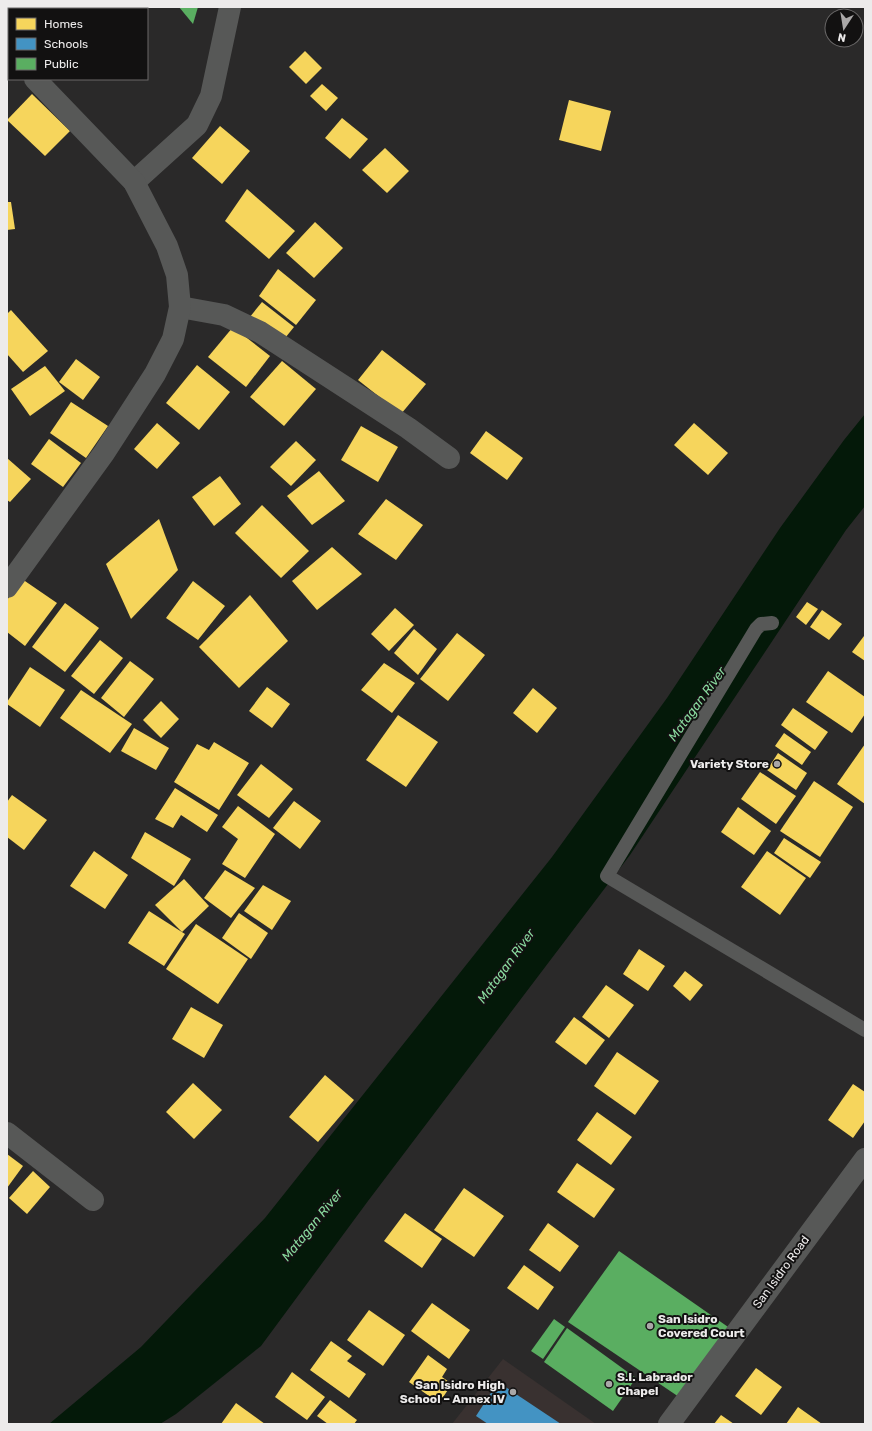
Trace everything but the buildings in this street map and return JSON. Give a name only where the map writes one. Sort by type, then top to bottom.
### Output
[{"type":"street","points":[[134,182],[197,125],[211,96],[230,7]]},
{"type":"street","points":[[7,587],[104,453],[155,374],[173,339],[180,307],[177,275],[167,246],[134,182],[36,80]]},
{"type":"street","points":[[180,307],[224,315],[260,332],[401,424],[449,458]]},
{"type":"street","points":[[7,1133],[93,1200]]},
{"type":"street","name":"San Isidro Road","points":[[669,1424],[865,1159]]},
{"type":"lane","points":[[772,623],[761,624],[756,629],[606,876],[865,1030]]},
{"type":"shaded area","name":"San Isidro High School – Annex IV","points":[[503,1359],[596,1424],[452,1424]]},
{"type":"water","name":"Matagan River","points":[[865,414],[865,506],[846,530],[630,855],[368,1201],[261,1346],[176,1414],[160,1424],[49,1424],[141,1347],[265,1218],[552,857],[667,698],[780,528],[844,440]]},
{"type":"place","name":"Variety Store","points":[[777,764]]},
{"type":"place","name":"San Isidro Covered Court","points":[[650,1326]]},
{"type":"place","name":"S.I. Labrador Chapel","points":[[609,1384]]},
{"type":"place","name":"San Isidro High School – Annex IV","points":[[513,1392]]}]
